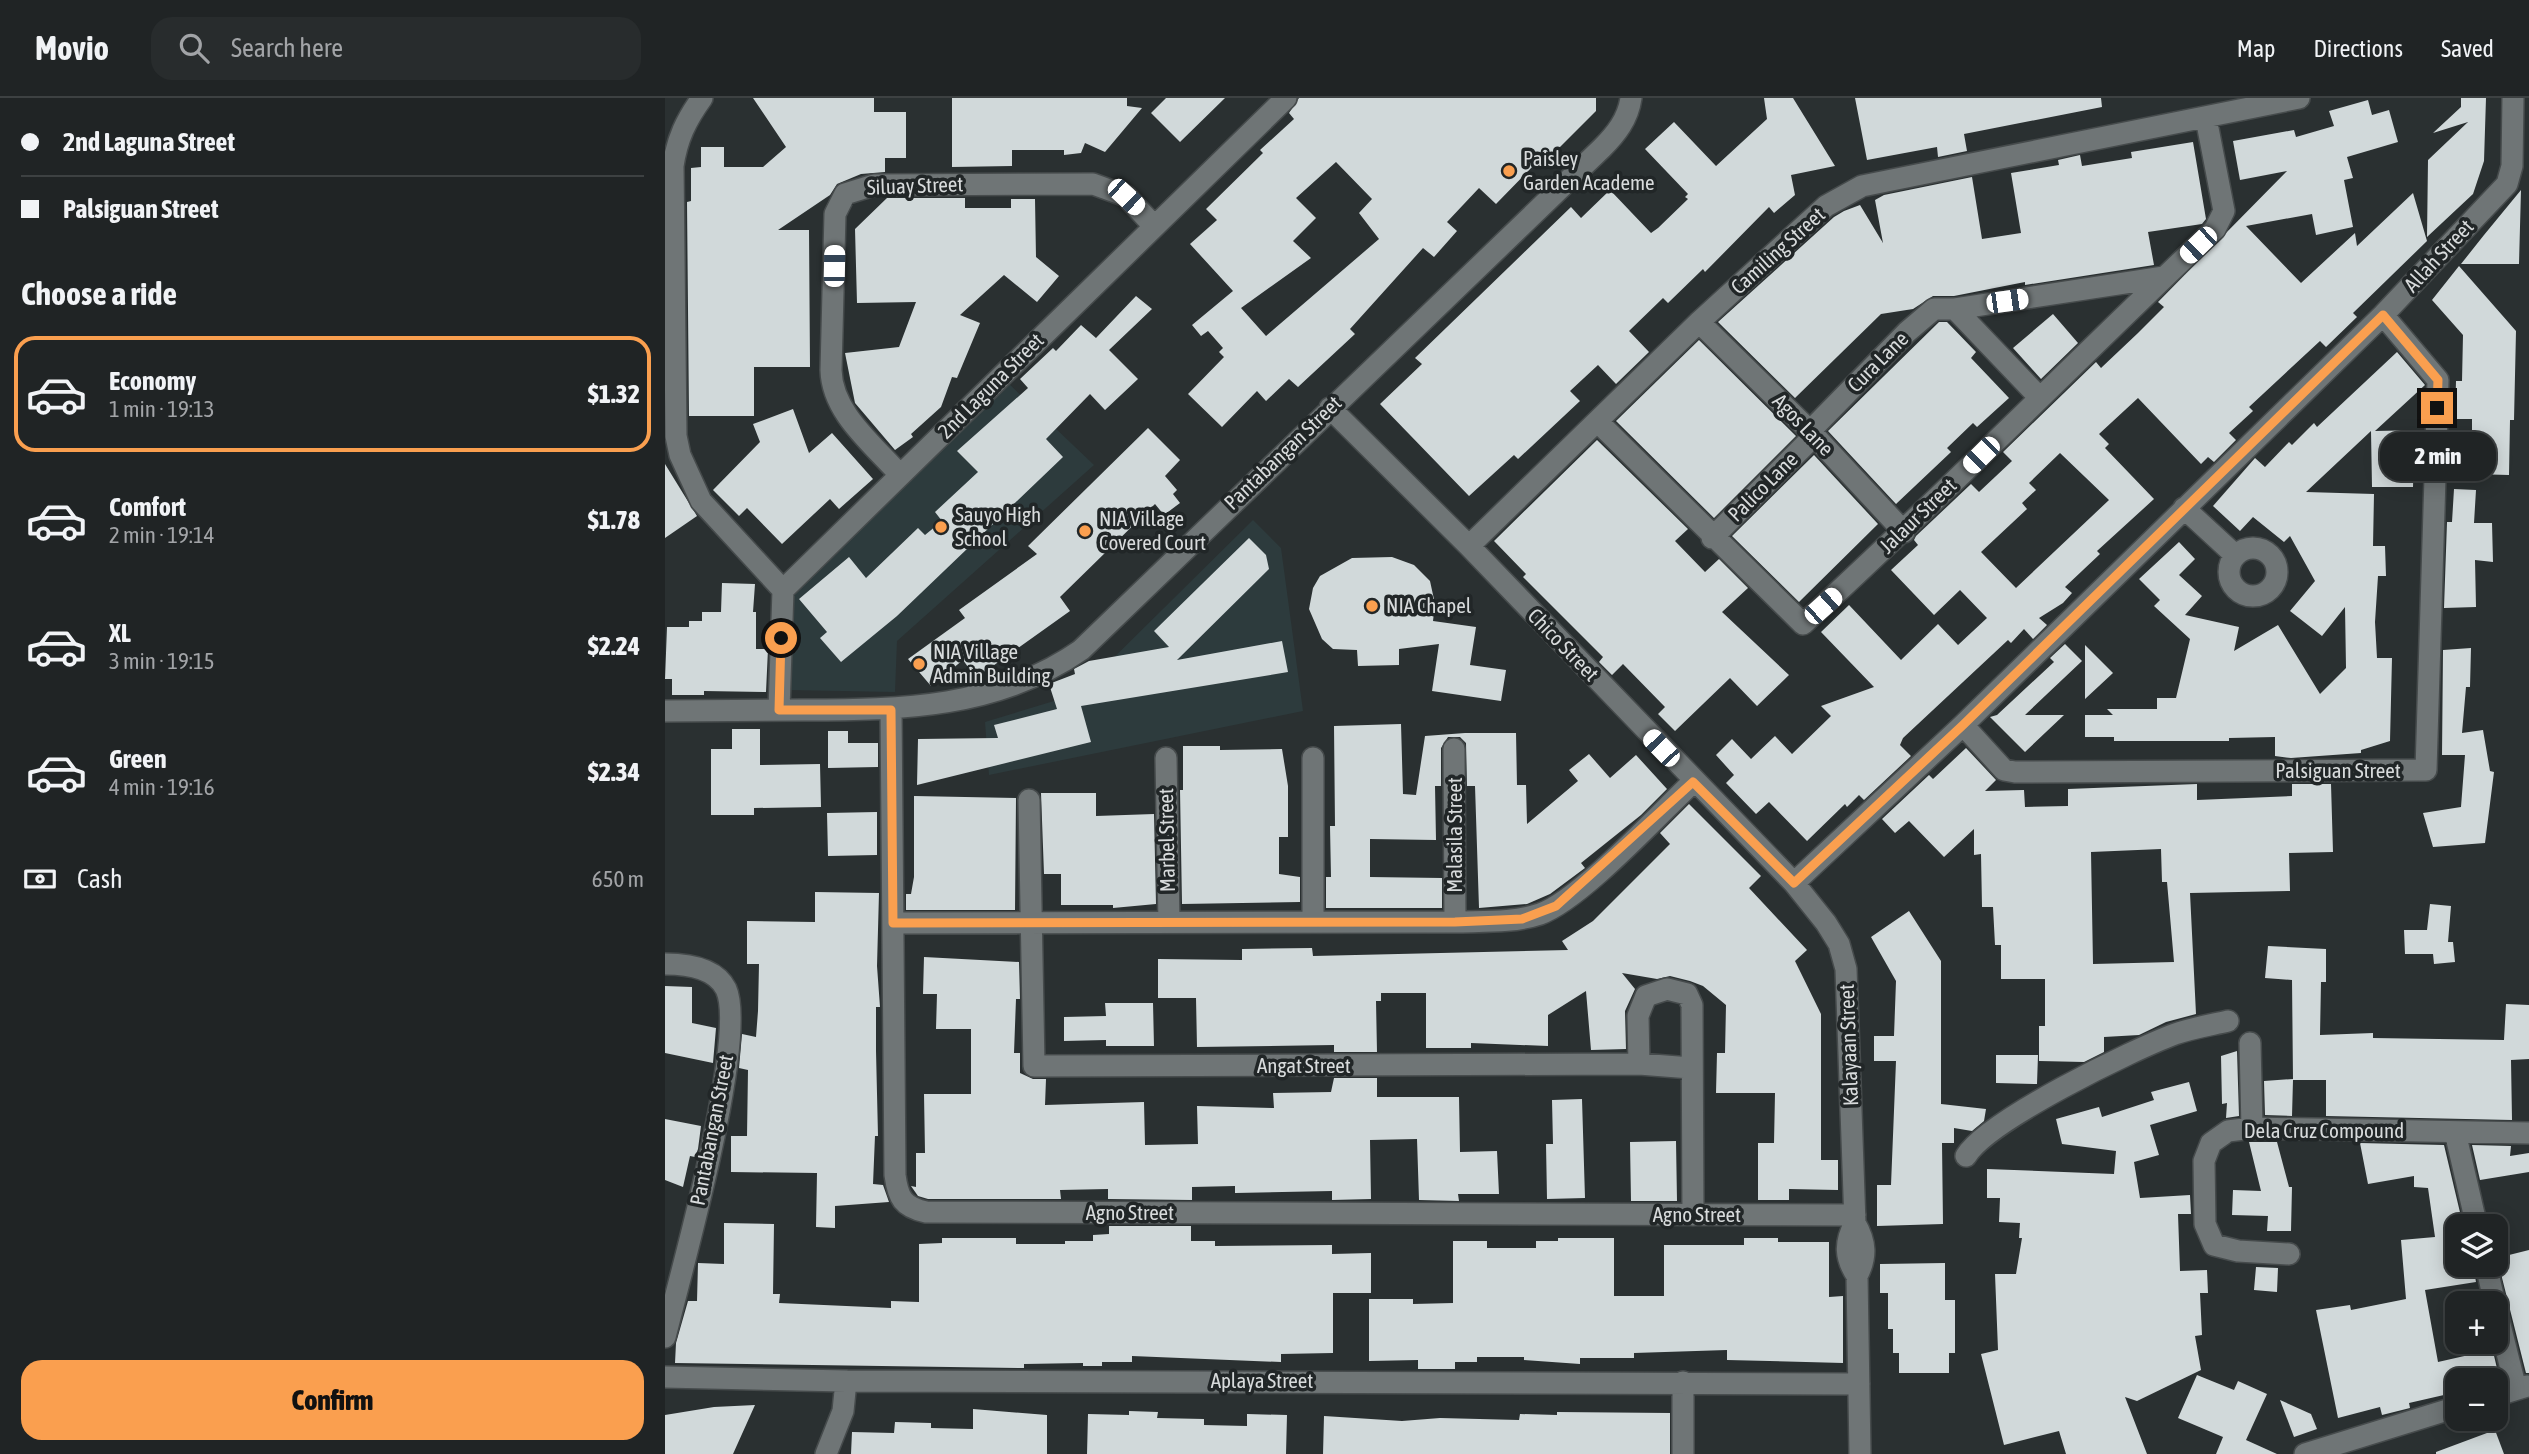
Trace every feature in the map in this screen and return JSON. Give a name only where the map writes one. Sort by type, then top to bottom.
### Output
[{"type":"street","points":[[702,98],[687,118],[677,142],[673,166],[676,436],[688,479],[701,501],[783,590],[779,710]]},
{"type":"street","name":"2nd Laguna Street","points":[[783,590],[1286,98]]},
{"type":"street","name":"Pantabangan Street","points":[[665,712],[891,710],[985,695],[1028,681],[1055,668],[1081,650],[1616,134],[1626,117],[1631,98]]},
{"type":"street","name":"Camiling Street","points":[[1469,546],[1599,423],[1699,322],[1826,206],[1863,186],[2299,98]]},
{"type":"street","name":"Allah Street","points":[[1794,883],[1963,725],[2383,315],[2507,184],[2512,166],[2513,98]]},
{"type":"street","name":"Jalaur Street","points":[[1599,423],[1712,538],[1803,624],[1903,532],[2215,229],[2224,211],[2206,118]]},
{"type":"street","name":"Siluay Street","points":[[900,475],[849,418],[833,393],[831,370],[835,214],[845,194],[874,185],[1093,184],[1126,197],[1154,226]]},
{"type":"street","name":"Cura Lane","points":[[1812,433],[1916,324],[1934,309],[1955,309],[2164,277]]},
{"type":"street","points":[[1955,309],[2039,397]]},
{"type":"street","name":"Palsiguan Street","points":[[1963,725],[2004,770],[2015,772],[2426,770],[2438,380],[2383,315]]},
{"type":"street","name":"Agos Lane","points":[[1699,322],[1812,433],[1903,532]]},
{"type":"street","name":"Chico Street","points":[[1330,408],[1469,546],[1693,782],[1794,883]]},
{"type":"street","name":"Palico Lane","points":[[1712,538],[1812,433]]},
{"type":"street","points":[[2185,508],[2235,555]]},
{"type":"street","name":"Agno Street","points":[[891,710],[895,1175],[899,1198],[913,1210],[1693,1215],[1855,1219]]},
{"type":"street","name":"Malasila Street","points":[[1454,748],[1455,922]]},
{"type":"street","name":"Marbel Street","points":[[1166,758],[1169,922]]},
{"type":"street","points":[[1313,758],[1313,922]]},
{"type":"street","points":[[893,923],[1455,922],[1522,919],[1556,906],[1693,782]]},
{"type":"street","name":"Angat Street","points":[[1028,800],[1033,923],[1034,1066],[1639,1064],[1691,1068]]},
{"type":"street","name":"Kalayaan Street","points":[[1794,883],[1839,944],[1846,969],[1855,1219],[1865,1250],[1863,1264],[1857,1276],[1860,1454]]},
{"type":"street","name":"Pantabangan Street","points":[[665,964],[700,968],[716,976],[726,989],[730,1010],[730,1035],[714,1135],[665,1338]]},
{"type":"street","points":[[1639,1064],[1638,1016],[1641,1004],[1656,990],[1667,989],[1687,994],[1692,1005],[1693,1215]]},
{"type":"street","points":[[1966,1156],[1973,1145],[2034,1105],[2131,1052],[2179,1032],[2228,1021]]},
{"type":"street","points":[[2250,1043],[2252,1128]]},
{"type":"street","name":"Dela Cruz Compound","points":[[2289,1254],[2238,1251],[2214,1245],[2205,1224],[2204,1161],[2211,1143],[2228,1131],[2252,1128],[2529,1133]]},
{"type":"street","points":[[2455,1132],[2474,1214]]},
{"type":"street","points":[[2505,1354],[2513,1390]]},
{"type":"street","name":"Aplaya Street","points":[[665,1377],[846,1381],[1859,1384]]},
{"type":"street","points":[[826,1454],[843,1411],[846,1381]]},
{"type":"street","points":[[1683,1382],[1683,1454]]},
{"type":"street","points":[[2305,1454],[2445,1411]]},
{"type":"shaded area","name":"Sauyo High School","points":[[1008,383],[1094,465],[897,641],[895,692],[788,690],[791,590]]},
{"type":"shaded area","points":[[1253,520],[1281,548],[1303,711],[989,775],[985,722],[1077,694]]},
{"type":"building","points":[[753,98],[874,98],[874,112],[906,112],[906,158],[885,158],[885,172],[861,174],[837,184],[830,195],[778,230],[809,230],[810,367],[754,367],[754,416],[689,416],[687,202],[691,201],[691,168],[701,167],[701,147],[724,147],[724,167],[763,167],[786,147]]},
{"type":"building","points":[[952,98],[1127,98],[1127,106],[1142,108],[1105,152],[1085,143],[1081,153],[1064,155],[1064,150],[1012,150],[1012,166],[952,167]]},
{"type":"building","points":[[1166,98],[1225,98],[1180,142],[1151,113]]},
{"type":"building","points":[[1299,98],[1596,98],[1596,111],[1540,167],[1536,163],[1496,204],[1479,188],[1447,222],[1457,231],[1434,257],[1423,248],[1350,329],[1355,334],[1298,387],[1289,379],[1266,401],[1257,391],[1222,427],[1188,394],[1224,357],[1219,352],[1223,348],[1208,331],[1201,336],[1192,325],[1233,291],[1190,244],[1217,220],[1206,209],[1263,153],[1260,150],[1294,119],[1289,113]],"holes":[[[1336,162],[1372,199],[1359,213],[1379,239],[1266,336],[1241,308],[1311,258],[1293,241],[1316,218],[1296,198]]]},
{"type":"building","points":[[1764,98],[1793,98],[1835,166],[1791,175],[1795,195],[1774,213],[1769,207],[1705,272],[1703,269],[1668,303],[1663,298],[1629,331],[1649,352],[1616,384],[1598,365],[1570,391],[1580,401],[1518,459],[1514,455],[1469,496],[1380,404],[1422,364],[1415,358],[1571,207],[1581,218],[1610,190],[1651,233],[1658,228],[1688,199],[1685,197],[1688,194],[1645,149],[1674,122],[1716,166],[1767,119]]},
{"type":"building","points":[[1855,98],[2101,98],[2102,107],[1964,134],[1967,151],[1938,157],[1937,147],[1867,160]]},
{"type":"building","points":[[2461,98],[2486,98],[2484,161],[2473,194],[2427,237],[2428,160],[2468,122],[2433,133],[2461,107]]},
{"type":"building","points":[[2368,100],[2372,115],[2389,110],[2398,142],[2347,157],[2353,178],[2344,180],[2353,227],[2316,235],[2312,214],[2246,226],[2301,283],[2355,233],[2357,246],[2413,193],[2427,241],[2353,313],[2357,317],[2326,347],[2320,341],[2249,407],[2253,411],[2229,433],[2236,440],[2214,462],[2208,457],[2201,464],[2138,398],[2099,434],[2109,444],[2105,448],[2154,499],[2097,551],[2100,554],[2065,587],[2072,593],[2063,603],[2039,618],[2047,625],[2033,639],[2024,629],[2011,643],[2008,640],[1903,738],[1900,745],[1911,756],[1864,800],[1859,795],[1847,807],[1845,804],[1807,841],[1769,802],[1756,814],[1726,783],[1734,775],[1716,755],[1732,739],[1751,759],[1775,736],[1792,754],[1831,716],[1821,706],[1874,687],[1821,632],[1849,605],[1901,660],[1938,624],[1958,645],[1987,618],[1960,590],[1934,615],[1891,570],[1918,545],[1914,540],[1916,536],[1971,484],[1979,492],[2012,461],[2003,452],[2096,362],[2101,368],[2138,333],[2164,307],[2158,302],[2287,171],[2240,180],[2233,141],[2294,130],[2296,137],[2334,126],[2329,111]],"holes":[[[2060,453],[2109,500],[2016,588],[1981,552],[2027,509],[2022,503],[2036,490],[2029,483]]]},
{"type":"building","points":[[2193,142],[2206,219],[2202,224],[2148,232],[2154,265],[2025,285],[2025,282],[1954,296],[1933,296],[1913,309],[1881,314],[1795,398],[1718,322],[1834,217],[1844,211],[1860,205],[1883,243],[1875,200],[1884,195],[1972,177],[1982,239],[2021,233],[2011,173],[2059,165],[2058,160],[2080,155],[2082,166],[2132,158],[2131,152]]},
{"type":"building","points":[[2521,190],[2519,264],[2461,264],[2484,235]]},
{"type":"building","points":[[887,198],[965,198],[965,208],[1011,208],[1011,199],[1035,199],[1036,257],[1059,276],[1037,302],[1004,275],[960,315],[980,323],[957,378],[952,377],[941,407],[911,434],[913,437],[895,450],[855,403],[845,353],[899,347],[916,302],[857,303],[855,229]]},
{"type":"building","points":[[2459,266],[2516,331],[2514,420],[2510,420],[2509,475],[2472,474],[2472,419],[2455,419],[2456,381],[2462,381],[2463,335],[2432,300]]},
{"type":"building","points":[[1136,296],[1152,309],[1109,350],[1138,379],[1105,410],[1090,394],[1046,439],[1063,457],[897,616],[841,662],[820,638],[827,632],[799,599],[849,557],[866,578],[918,528],[925,535],[942,521],[935,512],[978,472],[957,451],[1028,388],[1020,379],[1053,348],[1056,351],[1081,325],[1096,338]]},
{"type":"building","points":[[2053,314],[2078,343],[2041,379],[2013,348]]},
{"type":"building","points":[[1939,322],[1947,322],[1976,352],[1971,358],[2009,398],[1977,427],[1973,423],[1947,448],[1951,452],[1896,504],[1828,431]]},
{"type":"building","points":[[1699,340],[1796,436],[1714,518],[1616,421]]},
{"type":"building","points":[[2397,352],[2425,385],[2375,431],[2423,430],[2423,451],[2414,451],[2413,487],[2372,487],[2371,431],[2306,492],[2374,494],[2373,546],[2385,546],[2386,576],[2378,576],[2375,622],[2377,658],[2392,658],[2390,741],[2361,750],[2361,753],[2291,758],[2275,756],[2275,737],[2229,738],[2229,741],[2114,741],[2114,737],[2085,737],[2085,715],[2113,715],[2107,709],[2157,709],[2157,698],[2176,698],[2190,639],[2154,606],[2160,600],[2139,579],[2179,542],[2195,559],[2179,575],[2202,596],[2185,615],[2239,627],[2234,651],[2278,625],[2320,694],[2346,668],[2345,607],[2322,636],[2290,611],[2315,581],[2290,536],[2284,542],[2253,517],[2240,531],[2213,506],[2255,458],[2265,467],[2289,442],[2292,445],[2314,423],[2317,427]]},
{"type":"building","points":[[793,409],[809,453],[832,433],[873,479],[839,509],[830,499],[782,544],[747,508],[739,516],[713,490],[760,442],[753,424]]},
{"type":"building","points":[[1148,428],[1180,460],[1165,476],[1177,490],[1173,494],[1180,503],[1164,515],[1155,504],[1060,597],[1070,611],[976,678],[963,660],[931,686],[908,659],[965,618],[959,610],[1037,554],[1028,546]]},
{"type":"building","points":[[1597,440],[1688,529],[1675,541],[1705,572],[1719,559],[1748,588],[1722,612],[1789,675],[1757,706],[1730,678],[1675,731],[1658,714],[1665,707],[1623,664],[1612,675],[1599,662],[1603,657],[1523,577],[1526,574],[1494,541]]},
{"type":"building","points":[[1814,455],[1878,524],[1799,602],[1732,536]]},
{"type":"building","points":[[665,464],[697,516],[665,538]]},
{"type":"building","points":[[2454,489],[2476,490],[2474,523],[2492,523],[2493,562],[2475,560],[2476,607],[2444,608],[2447,522],[2452,522]]},
{"type":"building","points":[[1249,538],[1266,555],[1269,569],[1177,660],[1282,641],[1288,672],[1081,706],[1091,742],[917,785],[918,739],[998,738],[994,725],[1057,709],[1049,684],[1075,674],[1074,669],[1089,661],[1169,647],[1154,631]]},
{"type":"building","name":"NIA Chapel","points":[[1392,557],[1414,565],[1430,581],[1435,604],[1433,621],[1476,627],[1470,665],[1506,670],[1501,701],[1432,691],[1439,644],[1399,649],[1399,665],[1358,666],[1357,650],[1333,649],[1322,639],[1309,609],[1313,588],[1320,576],[1352,558]]},
{"type":"building","points":[[722,583],[755,584],[753,612],[756,612],[756,649],[768,649],[766,692],[704,691],[704,695],[672,695],[672,679],[665,679],[667,627],[689,627],[689,621],[702,621],[702,612],[721,612]]},
{"type":"building","points":[[2065,644],[2082,661],[2025,715],[2064,715],[2025,752],[1990,717],[1997,715],[2054,662],[2050,658]]},
{"type":"building","points":[[2085,645],[2113,673],[2085,699]]},
{"type":"building","points":[[2471,648],[2470,687],[2466,687],[2462,733],[2483,730],[2490,771],[2494,772],[2485,843],[2433,847],[2423,813],[2461,807],[2465,755],[2442,755],[2443,650]]},
{"type":"building","points":[[1401,724],[1403,794],[1416,795],[1425,736],[1465,733],[1516,733],[1517,785],[1526,785],[1527,824],[1578,781],[1569,770],[1589,754],[1610,778],[1636,755],[1667,789],[1641,815],[1581,863],[1585,868],[1550,894],[1527,904],[1479,908],[1475,786],[1467,786],[1466,743],[1460,737],[1448,737],[1441,748],[1441,786],[1435,786],[1436,840],[1370,839],[1370,877],[1442,878],[1442,908],[1326,908],[1326,877],[1331,877],[1330,826],[1335,826],[1334,726]]},
{"type":"building","points":[[732,729],[760,729],[760,765],[820,764],[821,807],[754,808],[754,815],[711,815],[711,749],[732,749]]},
{"type":"building","points":[[828,731],[848,731],[848,743],[878,743],[878,767],[828,768]]},
{"type":"building","points":[[1183,746],[1220,746],[1220,750],[1282,749],[1288,786],[1288,837],[1279,837],[1279,874],[1300,877],[1300,902],[1182,904],[1180,790],[1183,790]]},
{"type":"building","points":[[1966,748],[1996,780],[1985,791],[2024,790],[2025,807],[2068,806],[2068,789],[2197,784],[2197,800],[2292,796],[2292,784],[2331,784],[2333,852],[2289,853],[2290,891],[2190,893],[2196,1014],[2166,1022],[2139,1035],[2104,1037],[2104,1052],[2084,1062],[2039,1061],[2039,1026],[2045,1026],[2045,979],[2001,979],[2001,945],[1995,945],[1993,907],[1982,907],[1981,854],[1974,855],[1974,829],[1944,857],[1909,821],[1895,833],[1882,819],[1929,775],[1933,779]],"holes":[[[2161,849],[2162,882],[2167,882],[2174,962],[2093,964],[2091,852]]]},
{"type":"building","points":[[1041,793],[1096,793],[1096,816],[1154,814],[1156,904],[1113,908],[1113,905],[1061,905],[1061,874],[1044,874]]},
{"type":"building","points":[[914,796],[1016,798],[1015,910],[906,910],[906,894],[911,894],[914,877]]},
{"type":"building","points":[[1689,804],[1761,876],[1749,888],[1807,950],[1795,961],[1821,1014],[1821,1160],[1838,1160],[1838,1190],[1789,1189],[1789,1200],[1758,1200],[1758,1143],[1774,1143],[1775,1093],[1716,1093],[1717,1053],[1725,1053],[1726,1005],[1703,986],[1690,981],[1670,976],[1657,979],[1622,973],[1635,989],[1625,1011],[1626,1049],[1591,1050],[1586,991],[1548,1015],[1548,1046],[1471,1043],[1471,1048],[1426,1048],[1426,993],[1381,993],[1381,1001],[1376,1001],[1377,1052],[1334,1052],[1334,1045],[1197,1047],[1196,998],[1158,998],[1158,959],[1242,960],[1242,949],[1312,948],[1313,956],[1568,950],[1562,941],[1593,921],[1670,844],[1660,833]]},
{"type":"building","points":[[877,812],[877,855],[828,856],[827,813]]},
{"type":"building","points":[[815,892],[879,893],[877,966],[880,1007],[876,1007],[878,1136],[875,1136],[873,1184],[883,1185],[889,1202],[835,1206],[835,1228],[816,1227],[817,1173],[731,1172],[731,1136],[747,1136],[748,1070],[739,1068],[742,1034],[756,1037],[758,1011],[759,964],[747,964],[747,921],[815,922]]},
{"type":"building","points":[[2430,904],[2451,906],[2448,942],[2453,942],[2455,962],[2434,964],[2433,954],[2405,954],[2404,930],[2427,930]]},
{"type":"building","points":[[1909,911],[1941,961],[1941,1104],[1986,1109],[1984,1121],[1972,1131],[1954,1128],[1954,1143],[1942,1143],[1943,1224],[1877,1226],[1877,1185],[1891,1185],[1896,1061],[1874,1061],[1874,1036],[1894,1036],[1896,981],[1871,937]]},
{"type":"building","points":[[2268,946],[2326,949],[2326,982],[2321,982],[2320,1035],[2373,1033],[2373,1038],[2504,1040],[2506,1004],[2529,1005],[2529,1059],[2511,1060],[2512,1120],[2326,1116],[2326,1080],[2293,1080],[2292,1116],[2265,1115],[2264,1081],[2293,1079],[2292,980],[2265,978]]},
{"type":"building","points":[[924,957],[1019,962],[1020,999],[1016,999],[1014,1053],[1020,1053],[1020,1073],[1033,1079],[1046,1079],[1045,1105],[1144,1102],[1145,1145],[1198,1144],[1197,1106],[1274,1108],[1273,1093],[1331,1092],[1334,1078],[1377,1078],[1377,1097],[1459,1097],[1460,1152],[1497,1151],[1499,1194],[1458,1194],[1459,1201],[1419,1200],[1417,1139],[1370,1140],[1371,1199],[1332,1200],[1332,1191],[1235,1193],[1235,1186],[1192,1187],[1192,1200],[1108,1199],[1108,1189],[1060,1190],[1061,1199],[928,1199],[918,1196],[911,1186],[916,1187],[916,1153],[925,1153],[924,1094],[971,1094],[971,1029],[936,1029],[937,994],[923,994]]},
{"type":"building","points":[[665,986],[692,987],[692,1023],[716,1028],[713,1063],[665,1053]]},
{"type":"building","points":[[1105,1003],[1153,1003],[1154,1046],[1106,1046],[1106,1040],[1064,1041],[1064,1017],[1106,1016]]},
{"type":"building","points":[[2237,1051],[2239,1116],[2226,1118],[2227,1103],[2222,1104],[2221,1056]]},
{"type":"building","points":[[1996,1055],[2038,1055],[2037,1084],[1996,1083]]},
{"type":"building","points":[[2189,1082],[2197,1111],[2150,1125],[2159,1155],[2134,1162],[2140,1198],[2190,1195],[2191,1214],[2178,1214],[2180,1271],[2207,1270],[2208,1293],[2200,1293],[2202,1335],[2195,1336],[2201,1370],[2137,1401],[2125,1397],[2147,1454],[2066,1454],[2059,1431],[2004,1445],[1981,1354],[1998,1350],[1995,1274],[2016,1274],[2022,1238],[2019,1238],[2020,1223],[1999,1222],[2000,1198],[1987,1198],[1987,1169],[2114,1174],[2116,1151],[2062,1144],[2056,1119],[2099,1107],[2102,1117],[2154,1100],[2151,1092]]},
{"type":"building","points":[[1582,1099],[1585,1198],[1547,1199],[1546,1144],[1553,1144],[1552,1100]]},
{"type":"building","points":[[665,1119],[701,1126],[698,1149],[695,1157],[690,1156],[683,1187],[665,1180]]},
{"type":"building","points":[[1676,1141],[1677,1201],[1631,1201],[1630,1142]]},
{"type":"building","points":[[2249,1142],[2277,1142],[2289,1187],[2292,1187],[2291,1231],[2267,1231],[2268,1216],[2232,1215],[2233,1190],[2261,1191]]},
{"type":"building","points":[[2360,1143],[2444,1145],[2460,1214],[2445,1214],[2445,1277],[2475,1277],[2476,1282],[2425,1290],[2438,1362],[2473,1354],[2494,1354],[2497,1368],[2445,1368],[2445,1395],[2409,1403],[2410,1408],[2382,1415],[2380,1407],[2338,1418],[2316,1310],[2350,1305],[2351,1310],[2406,1299],[2401,1240],[2435,1237],[2428,1188],[2414,1187],[2414,1176],[2368,1184]]},
{"type":"building","points":[[2472,1145],[2511,1146],[2510,1156],[2529,1153],[2529,1172],[2480,1180]]},
{"type":"building","points":[[724,1223],[774,1224],[773,1294],[780,1294],[779,1303],[891,1308],[891,1301],[919,1302],[919,1244],[942,1243],[942,1238],[1016,1238],[1016,1244],[1065,1244],[1065,1241],[1093,1241],[1093,1235],[1109,1234],[1109,1226],[1191,1226],[1191,1241],[1215,1241],[1215,1246],[1332,1245],[1332,1254],[1371,1253],[1371,1293],[1333,1293],[1333,1353],[1281,1354],[1281,1362],[1132,1356],[1132,1362],[1102,1362],[1102,1366],[1083,1366],[1083,1363],[1024,1364],[1024,1368],[675,1363],[676,1343],[688,1301],[697,1301],[698,1263],[724,1264]]},
{"type":"building","points":[[1558,1238],[1614,1238],[1614,1296],[1664,1296],[1664,1245],[1744,1245],[1744,1238],[1778,1238],[1778,1242],[1829,1242],[1829,1297],[1843,1296],[1843,1363],[1727,1360],[1727,1350],[1634,1353],[1634,1358],[1580,1358],[1580,1364],[1524,1360],[1524,1357],[1477,1357],[1477,1362],[1455,1362],[1455,1369],[1418,1369],[1418,1360],[1369,1361],[1369,1299],[1413,1299],[1413,1304],[1453,1303],[1453,1241],[1487,1241],[1487,1248],[1536,1248],[1536,1241],[1558,1241]]},
{"type":"building","points":[[2529,1250],[2529,1373],[2526,1373],[2508,1302],[2508,1291],[2505,1291],[2502,1277],[2508,1277],[2508,1255]]},
{"type":"building","points":[[1945,1263],[1945,1300],[1955,1300],[1955,1353],[1949,1353],[1949,1373],[1899,1373],[1899,1353],[1893,1353],[1893,1329],[1888,1329],[1888,1293],[1880,1293],[1880,1264]]},
{"type":"building","points":[[2256,1267],[2278,1268],[2277,1292],[2254,1290]]},
{"type":"building","points":[[2197,1375],[2234,1390],[2238,1381],[2267,1394],[2246,1440],[2277,1454],[2216,1454],[2223,1437],[2178,1418]]},
{"type":"building","points":[[2280,1400],[2311,1414],[2317,1429],[2294,1437]]},
{"type":"building","points":[[755,1405],[733,1454],[665,1454],[665,1415],[714,1407]]},
{"type":"building","points":[[973,1409],[1047,1415],[1047,1454],[851,1454],[852,1432],[894,1433],[895,1422],[931,1423],[931,1428],[973,1429]]},
{"type":"building","points":[[1129,1411],[1158,1412],[1157,1418],[1204,1419],[1204,1425],[1247,1426],[1247,1414],[1287,1415],[1286,1454],[1087,1454],[1088,1414],[1129,1415]]},
{"type":"building","points":[[1557,1412],[1670,1413],[1670,1454],[1323,1454],[1324,1416],[1402,1421],[1440,1418],[1519,1420],[1520,1414],[1557,1415]]},
{"type":"building","points":[[2495,1431],[2504,1454],[2436,1454]]},
{"type":"place","name":"Paisley Garden Academe","points":[[1509,171]]},
{"type":"place","name":"Sauyo High School","points":[[941,527]]},
{"type":"place","name":"NIA Village Covered Court","points":[[1085,531]]},
{"type":"place","name":"NIA Chapel","points":[[1372,606]]},
{"type":"place","name":"NIA Village Admin Building","points":[[919,664]]},
{"type":"route","points":[[781,638],[779,710],[891,710],[893,923],[1455,922],[1522,919],[1542,914],[1569,898],[1693,782],[1794,883],[1963,725],[2383,315],[2438,380],[2437,408]]}]
